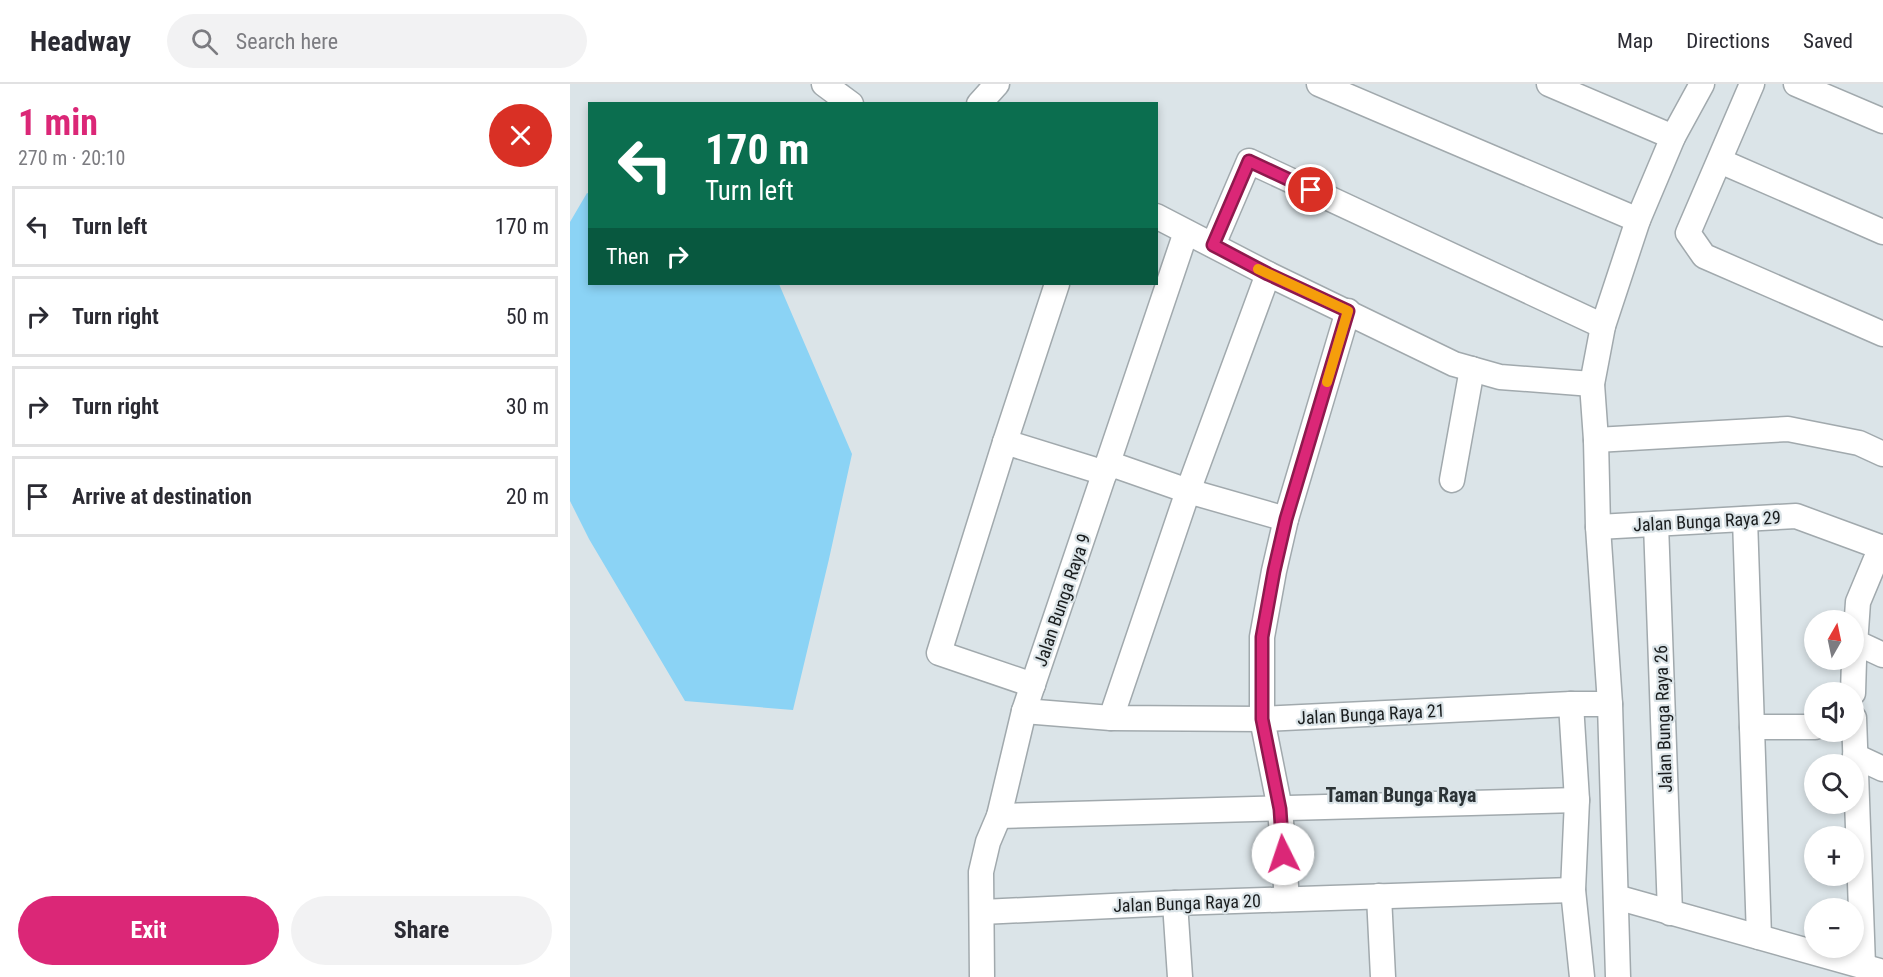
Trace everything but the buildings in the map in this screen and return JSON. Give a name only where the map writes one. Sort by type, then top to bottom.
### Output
[{"type":"street","points":[[824,84],[848,102]]},
{"type":"street","points":[[981,102],[997,84]]},
{"type":"street","points":[[1319,84],[1638,220]]},
{"type":"street","points":[[1549,84],[1673,137]]},
{"type":"street","points":[[1618,977],[1610,704],[1598,527],[1592,384],[1602,326],[1638,220],[1673,137],[1702,84]]},
{"type":"street","points":[[1752,84],[1688,233],[1704,256],[1883,334]]},
{"type":"street","points":[[1799,85],[1883,121]]},
{"type":"street","points":[[1213,245],[1249,161],[1602,326]]},
{"type":"street","points":[[1720,161],[1883,232]]},
{"type":"street","points":[[1158,217],[1268,274],[1454,364],[1500,377],[1592,384]]},
{"type":"street","name":"Jalan Bunga Raya 9","points":[[981,977],[981,872],[988,842],[999,816],[1024,711],[1186,232]]},
{"type":"street","points":[[1111,718],[1188,490],[1268,274]]},
{"type":"street","points":[[1033,685],[939,653],[1057,285]]},
{"type":"street","points":[[1287,900],[1280,809],[1262,719],[1262,637],[1286,519],[1348,311]]},
{"type":"street","points":[[1452,480],[1472,369]]},
{"type":"street","points":[[1596,440],[1788,429],[1859,443],[1883,454]]},
{"type":"street","points":[[1005,442],[1188,490],[1286,519]]},
{"type":"street","name":"Jalan Bunga Raya 29","points":[[1598,527],[1796,516],[1882,547]]},
{"type":"street","points":[[1745,519],[1759,937]]},
{"type":"street","name":"Jalan Bunga Raya 26","points":[[1656,524],[1670,913]]},
{"type":"street","points":[[1857,610],[1858,602],[1882,547]]},
{"type":"street","points":[[1864,654],[1883,655]]},
{"type":"street","points":[[1571,704],[1577,800],[1573,890],[1582,977]]},
{"type":"street","name":"Jalan Bunga Raya 21","points":[[1024,711],[1111,718],[1262,719],[1610,704]]},
{"type":"street","points":[[1752,727],[1804,727]]},
{"type":"street","points":[[1864,760],[1883,769]]},
{"type":"street","points":[[999,816],[1577,800]]},
{"type":"street","points":[[1616,897],[1873,968],[1861,814]]},
{"type":"street","name":"Jalan Bunga Raya 20","points":[[982,912],[1175,903],[1573,890]]},
{"type":"street","points":[[1380,896],[1383,977]]},
{"type":"street","points":[[1175,903],[1180,977]]},
{"type":"water","points":[[588,193],[588,285],[779,285],[852,454],[793,710],[685,701],[589,539],[570,501],[570,222]]},
{"type":"slow traffic","points":[[1258,269],[1348,311],[1327,382]]},
{"type":"district","name":"Taman Bunga Raya","points":[[1401,795]]},
{"type":"route","points":[[1283,854],[1280,809],[1262,719],[1262,637],[1286,519],[1348,311],[1268,274],[1213,245],[1249,161],[1311,190]]}]
